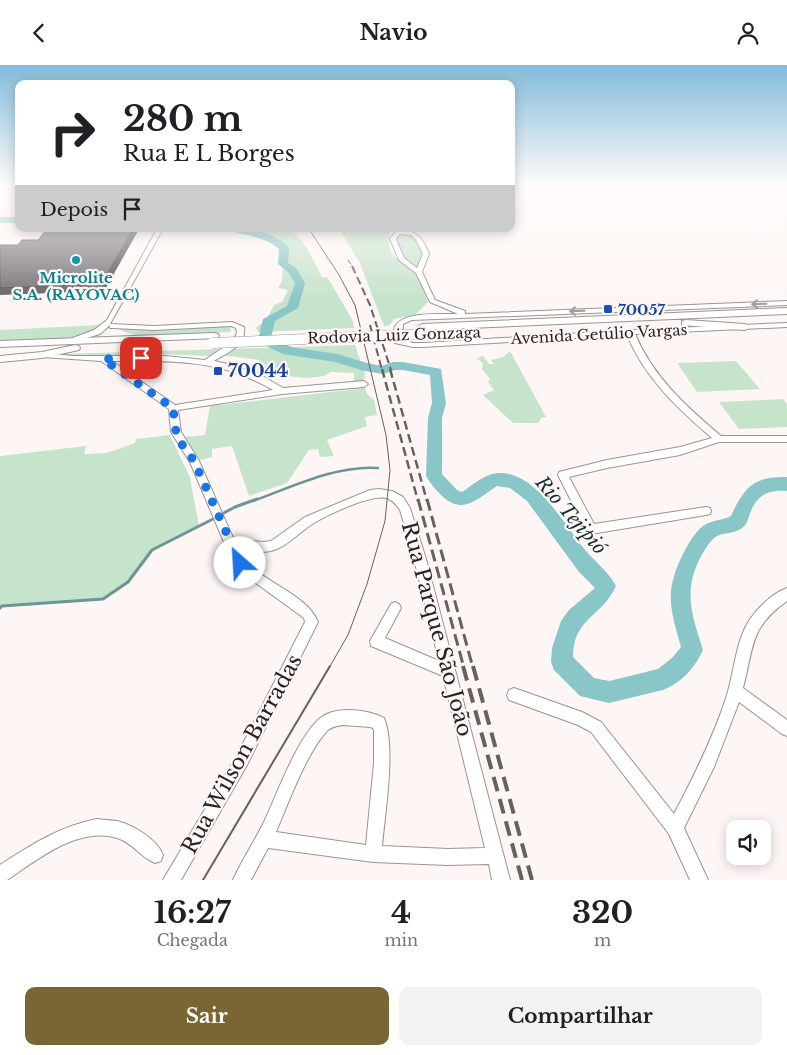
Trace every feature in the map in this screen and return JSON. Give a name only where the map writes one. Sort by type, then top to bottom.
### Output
[{"type":"highway","points":[[644,316],[731,305]]},
{"type":"highway","name":"Rodovia Luiz Gonzaga","points":[[424,330],[644,316],[787,311]]},
{"type":"highway","name":"Rodovia Luiz Gonzaga","points":[[0,345],[71,345],[424,330],[685,323],[787,318]]},
{"type":"highway","points":[[685,323],[745,327]]},
{"type":"highway","name":"Rodovia Luiz Gonzaga","points":[[0,352],[133,338],[213,339]]},
{"type":"highway","points":[[0,359],[42,355],[71,345]]},
{"type":"street","points":[[112,324],[158,232]]},
{"type":"street","points":[[398,232],[393,239],[397,251],[407,265],[419,272],[432,301],[452,310],[473,316]]},
{"type":"street","points":[[415,232],[426,254],[419,272]]},
{"type":"street","points":[[412,319],[425,311],[432,301]]},
{"type":"street","name":"Avenida Getúlio Vargas","points":[[787,303],[412,319],[402,321],[397,329],[398,341],[413,345],[787,325]]},
{"type":"street","points":[[112,324],[133,338]]},
{"type":"street","points":[[71,345],[112,324],[154,328],[232,324],[240,327],[241,331],[238,341],[208,361]]},
{"type":"street","points":[[630,332],[644,362],[666,391],[719,439]]},
{"type":"street","points":[[42,355],[71,359],[159,358],[208,361],[244,372],[282,391]]},
{"type":"street","points":[[103,359],[173,408],[282,391],[364,384]]},
{"type":"street","points":[[173,408],[176,432],[181,443],[194,461],[232,545]]},
{"type":"street","points":[[706,511],[591,529],[563,475],[607,464],[680,451],[719,439],[787,439]]},
{"type":"street","name":"Rua Parque São João","points":[[232,545],[264,547],[274,545],[309,520],[370,494],[388,494],[399,500],[405,508],[420,559],[501,880]]},
{"type":"street","name":"Rua Wilson Barradas","points":[[172,880],[242,760],[311,627],[312,618],[246,569],[236,557],[232,545]]},
{"type":"street","points":[[675,828],[712,752],[736,691],[749,633],[755,623],[774,603],[787,594]]},
{"type":"street","points":[[395,608],[376,641],[449,672]]},
{"type":"street","points":[[736,691],[787,729]]},
{"type":"street","points":[[514,695],[582,719],[596,727],[675,828],[699,880]]},
{"type":"street","points":[[242,880],[264,839],[299,765],[323,725],[332,719],[379,723],[382,735],[373,854]]},
{"type":"street","points":[[0,875],[55,839],[81,828],[109,827],[127,831],[144,843],[155,855]]},
{"type":"street","points":[[264,839],[373,854],[448,857],[495,856]]},
{"type":"green space","points":[[247,232],[295,233],[307,248],[322,277],[328,278],[353,321],[354,328],[258,332],[256,328],[266,320],[274,305],[282,302],[288,290],[278,288],[282,281],[284,248],[266,237]]},
{"type":"green space","points":[[341,232],[389,232],[390,249],[396,258],[415,273],[428,302],[415,315],[394,319],[390,325],[384,326],[359,261]]},
{"type":"green space","points":[[400,233],[413,235],[422,253],[417,268],[403,259],[394,238]]},
{"type":"green space","points":[[100,325],[91,331],[66,338],[0,342],[0,330]]},
{"type":"green space","points":[[227,325],[231,329],[230,332],[171,336],[139,335],[127,333],[118,328]]},
{"type":"green space","points":[[355,345],[365,374],[364,381],[354,382],[354,373],[331,372],[324,376],[308,378],[286,376],[283,370],[259,364],[260,360],[213,354],[209,356],[164,354],[64,357],[65,354]]},
{"type":"green space","points":[[510,351],[546,417],[541,418],[539,423],[513,423],[483,395],[494,390],[488,382],[490,379],[482,369],[483,364],[477,358],[483,356],[489,364],[494,364],[491,360],[503,357]]},
{"type":"green space","points":[[736,361],[760,389],[697,392],[677,363]]},
{"type":"green space","points":[[365,388],[367,394],[374,400],[377,415],[365,417],[367,426],[327,440],[334,456],[320,457],[318,449],[309,450],[287,483],[249,496],[232,446],[212,449],[212,457],[197,461],[182,437],[205,435],[210,406]]},
{"type":"green space","points":[[783,399],[787,404],[787,427],[739,429],[719,402]]},
{"type":"green space","points":[[170,435],[190,478],[199,526],[152,550],[128,582],[103,599],[2,606],[0,608],[0,456],[86,446],[84,454],[107,453],[135,443],[136,439]]},
{"type":"building","name":"Microlite S.A. (RAYOVAC)","points":[[45,232],[131,232],[101,284],[0,288],[0,245],[18,245],[22,240],[38,240]]},
{"type":"waterway","name":"Rio Tejipió","points":[[248,232],[272,240],[284,248],[283,264],[292,270],[300,283],[292,308],[269,319],[264,340],[288,351],[337,358],[365,367],[383,370],[393,366],[403,366],[436,372],[439,403],[435,418],[434,476],[457,499],[468,497],[494,480],[511,482],[520,486],[533,496],[586,566],[606,586],[599,598],[576,617],[568,629],[562,648],[562,662],[588,688],[609,692],[663,679],[680,666],[692,650],[681,612],[680,596],[683,573],[698,544],[711,530],[726,527],[738,521],[746,503],[760,487],[787,484]]},
{"type":"waterway","points":[[253,501],[330,473],[362,468],[378,468]]},
{"type":"waterway","points":[[220,515],[257,499]]},
{"type":"waterway","points":[[0,608],[2,606],[103,599],[128,582],[152,550],[215,518]]},
{"type":"tram line","points":[[311,232],[339,275],[355,305],[386,435],[390,470],[385,521],[367,584],[348,635],[329,668]]},
{"type":"tram line","points":[[203,880],[330,666]]},
{"type":"railway","points":[[348,260],[353,267]]},
{"type":"railway","points":[[352,266],[370,305],[391,370]]},
{"type":"railway","points":[[370,325],[382,370]]},
{"type":"railway","points":[[382,369],[418,501]]},
{"type":"railway","points":[[390,369],[427,501]]},
{"type":"railway","points":[[418,499],[464,668]]},
{"type":"railway","points":[[427,499],[473,668]]},
{"type":"railway","points":[[463,666],[522,880]]},
{"type":"railway","points":[[473,666],[532,880]]},
{"type":"place","name":"Microlite S.A. (RAYOVAC)","points":[[76,260]]},
{"type":"place","name":"70057","points":[[608,309]]},
{"type":"place","name":"70044","points":[[218,371]]},
{"type":"route","points":[[141,358],[103,359],[173,408],[176,432],[181,443],[194,461],[240,563]]}]
